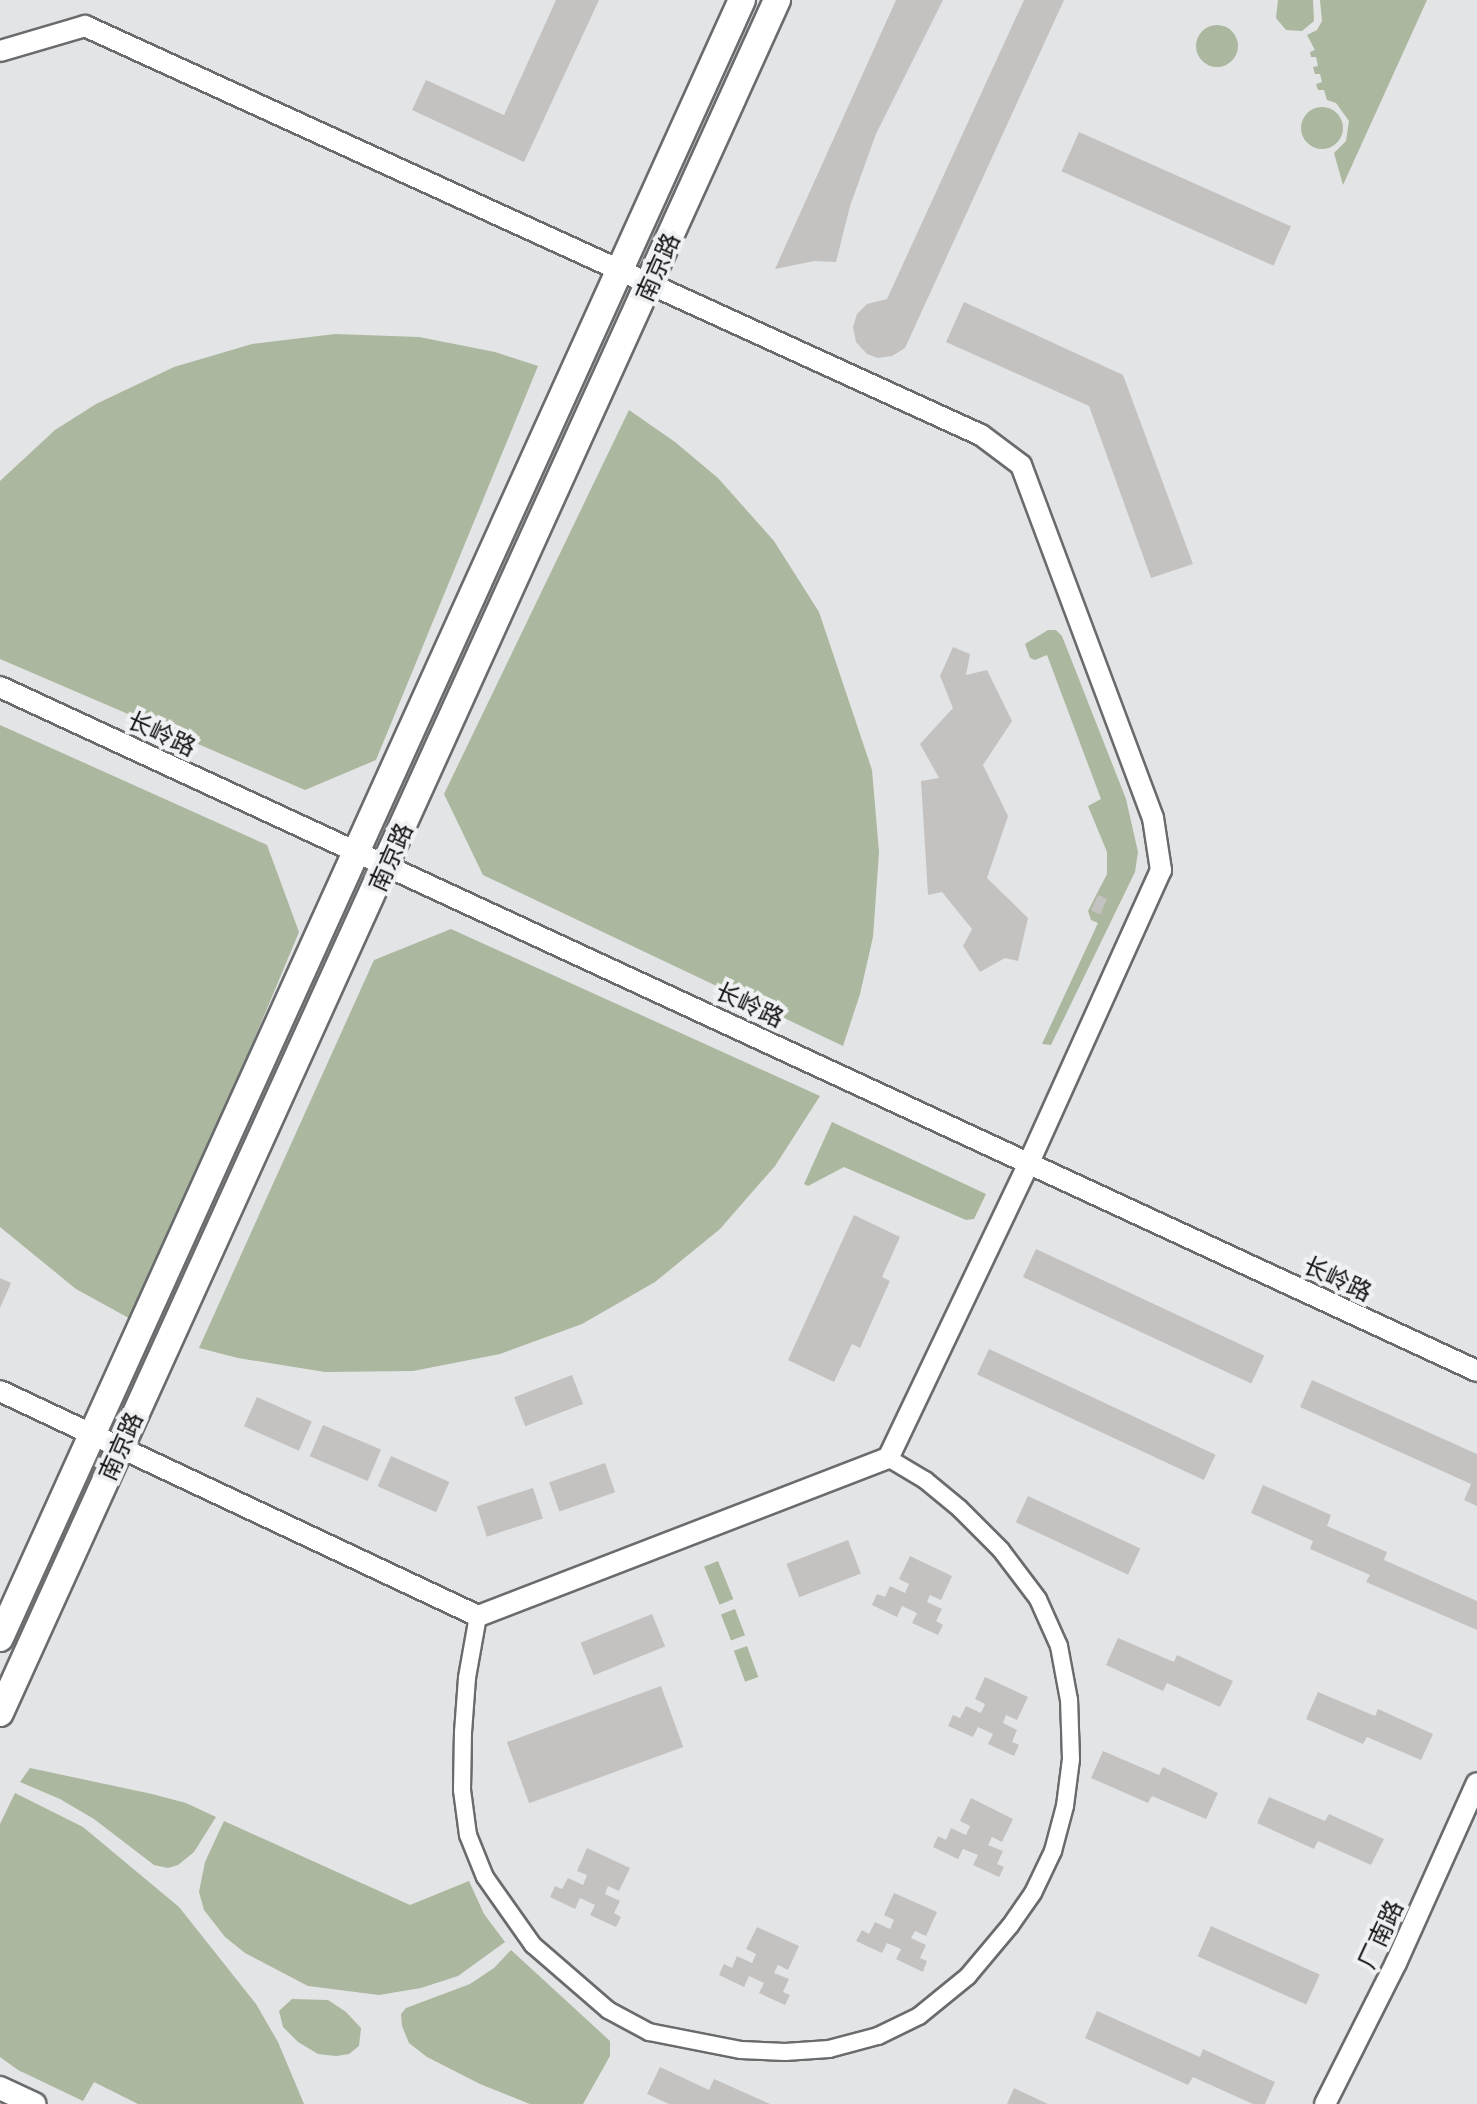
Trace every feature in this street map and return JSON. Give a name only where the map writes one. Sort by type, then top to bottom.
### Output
[{"type":"main road","name":"南京路","points":[[0,1638],[742,0]]},
{"type":"main road","name":"南京路","points":[[0,1713],[777,0]]},
{"type":"main road","points":[[0,2088],[34,2104]]},
{"type":"street","points":[[0,51],[85,26],[981,435],[1021,465],[1153,818],[1161,870],[1029,1163],[888,1458],[478,1616],[121,1445],[0,1391]]},
{"type":"street","name":"长岭路","points":[[0,687],[1477,1371]]},
{"type":"street","points":[[478,1616],[467,1678],[463,1732],[462,1790],[468,1835],[485,1877],[533,1945],[608,2010],[649,2032],[741,2050],[785,2052],[829,2049],[878,2036],[919,2016],[968,1976],[1033,1893],[1053,1851],[1071,1759],[1069,1700],[1059,1646],[1038,1599],[1001,1550],[959,1508],[925,1480],[888,1458]]},
{"type":"street","name":"厂南路","points":[[1325,2104],[1396,1963],[1477,1783]]},
{"type":"green space","points":[[1278,0],[1313,0],[1314,21],[1302,31],[1286,30],[1276,18]]},
{"type":"green space","points":[[1320,0],[1427,0],[1343,185],[1334,153],[1346,141],[1349,121],[1336,103],[1327,100],[1324,90],[1318,90],[1316,84],[1322,82],[1320,74],[1315,74],[1313,67],[1318,66],[1316,57],[1311,57],[1310,52],[1315,50],[1307,35],[1317,30],[1322,21]]},
{"type":"green space","points":[[1217,25],[1232,31],[1238,46],[1232,61],[1217,67],[1202,61],[1196,46],[1202,31]]},
{"type":"green space","points":[[1322,107],[1337,113],[1343,128],[1337,143],[1322,149],[1307,143],[1301,128],[1307,113]]},
{"type":"green space","points":[[335,334],[419,337],[495,352],[538,366],[376,760],[305,790],[0,659],[0,481],[55,430],[96,404],[174,367],[252,344]]},
{"type":"green space","points":[[629,410],[675,442],[718,478],[774,541],[819,612],[872,770],[879,852],[873,937],[860,994],[843,1046],[483,875],[444,794]]},
{"type":"green space","points":[[1048,630],[1056,630],[1062,636],[1126,799],[1138,852],[1135,872],[1051,1045],[1042,1044],[1098,923],[1091,920],[1088,911],[1107,874],[1107,852],[1088,806],[1101,799],[1047,655],[1035,660],[1030,658],[1025,644]]},
{"type":"green space","points":[[0,725],[267,845],[299,932],[136,1322],[76,1289],[0,1227]]},
{"type":"green space","points":[[451,929],[820,1096],[775,1166],[720,1229],[655,1282],[582,1324],[500,1354],[413,1371],[325,1372],[238,1358],[199,1348],[374,960]]},
{"type":"green space","points":[[832,1122],[986,1194],[974,1219],[966,1220],[844,1167],[808,1186],[804,1184]]},
{"type":"green space","points":[[718,1561],[733,1599],[719,1605],[704,1567]]},
{"type":"green space","points":[[735,1609],[745,1635],[731,1641],[721,1614]]},
{"type":"green space","points":[[747,1646],[758,1677],[745,1682],[734,1651]]},
{"type":"green space","points":[[30,1768],[152,1794],[186,1803],[216,1817],[194,1852],[178,1865],[168,1868],[154,1865],[94,1819],[60,1799],[20,1782]]},
{"type":"green space","points":[[15,1793],[83,1827],[179,1907],[256,2004],[278,2042],[304,2104],[138,2104],[94,2082],[83,2101],[18,2070],[0,2057],[0,1824]]},
{"type":"green space","points":[[224,1821],[410,1905],[469,1881],[484,1914],[505,1942],[458,1976],[421,1988],[379,1995],[308,1986],[245,1953],[225,1937],[204,1910],[199,1892],[205,1862]]},
{"type":"green space","points":[[511,1950],[610,2041],[610,2056],[583,2104],[530,2104],[480,2084],[427,2057],[409,2043],[402,2026],[401,2014],[406,2008],[470,1984],[494,1968]]},
{"type":"green space","points":[[292,1999],[328,2000],[346,2012],[361,2028],[359,2046],[349,2054],[336,2056],[318,2054],[298,2042],[283,2027],[279,2011]]},
{"type":"building","points":[[556,0],[599,0],[524,162],[412,110],[426,80],[504,115]]},
{"type":"building","points":[[896,0],[943,0],[876,134],[850,206],[836,262],[814,261],[775,269]]},
{"type":"building","points":[[1024,0],[1064,0],[905,348],[892,356],[878,358],[867,354],[856,342],[853,327],[857,314],[867,304],[887,299]]},
{"type":"building","points":[[1079,132],[1291,226],[1273,266],[1062,171]]},
{"type":"building","points":[[964,302],[1123,375],[1193,564],[1151,578],[1089,406],[946,342]]},
{"type":"building","points":[[953,647],[970,654],[966,675],[987,670],[1012,721],[983,765],[1008,816],[987,878],[1028,918],[1018,961],[1005,958],[980,972],[963,946],[972,929],[942,892],[928,895],[921,781],[939,778],[920,744],[953,708],[940,676]]},
{"type":"building","points":[[1098,895],[1107,899],[1100,915],[1091,911]]},
{"type":"building","points":[[854,1215],[900,1237],[882,1277],[890,1281],[860,1348],[852,1344],[834,1382],[788,1360]]},
{"type":"building","points":[[1036,1249],[1264,1355],[1251,1384],[1023,1277]]},
{"type":"building","points":[[0,1278],[11,1283],[0,1308]]},
{"type":"building","points":[[989,1349],[1216,1455],[1204,1480],[977,1374]]},
{"type":"building","points":[[572,1375],[583,1404],[525,1426],[514,1397]]},
{"type":"building","points":[[1312,1380],[1477,1454],[1477,1506],[1464,1500],[1471,1484],[1300,1407]]},
{"type":"building","points":[[257,1397],[312,1421],[299,1451],[244,1426]]},
{"type":"building","points":[[323,1425],[381,1450],[368,1481],[310,1456]]},
{"type":"building","points":[[391,1456],[449,1482],[436,1512],[378,1486]]},
{"type":"building","points":[[605,1463],[615,1492],[559,1512],[549,1482]]},
{"type":"building","points":[[1263,1485],[1331,1515],[1327,1526],[1387,1552],[1384,1560],[1477,1601],[1477,1630],[1366,1582],[1370,1575],[1310,1549],[1313,1541],[1251,1513]]},
{"type":"building","points":[[533,1488],[543,1518],[487,1537],[477,1506]]},
{"type":"building","points":[[1028,1496],[1140,1548],[1128,1575],[1016,1522]]},
{"type":"building","points":[[848,1540],[861,1574],[799,1597],[786,1564]]},
{"type":"building","points":[[910,1556],[952,1576],[941,1600],[930,1595],[927,1602],[942,1609],[936,1621],[943,1625],[938,1635],[912,1623],[917,1613],[902,1606],[897,1617],[872,1605],[877,1594],[885,1597],[890,1586],[905,1593],[909,1584],[899,1579]]},
{"type":"building","points":[[652,1614],[665,1646],[594,1675],[581,1643]]},
{"type":"building","points":[[1118,1638],[1174,1662],[1177,1655],[1233,1681],[1220,1707],[1167,1683],[1163,1691],[1106,1665]]},
{"type":"building","points":[[985,1677],[1028,1697],[1017,1720],[1006,1715],[1003,1723],[1017,1730],[1012,1742],[1019,1745],[1014,1756],[988,1744],[993,1734],[978,1727],[973,1737],[948,1726],[953,1715],[960,1718],[966,1706],[981,1713],[985,1704],[975,1699]]},
{"type":"building","points":[[661,1686],[683,1747],[529,1803],[507,1742]]},
{"type":"building","points":[[1318,1692],[1375,1716],[1378,1709],[1433,1734],[1421,1760],[1367,1737],[1363,1744],[1306,1719]]},
{"type":"building","points":[[1103,1751],[1159,1775],[1163,1767],[1218,1793],[1206,1819],[1152,1796],[1148,1803],[1091,1778]]},
{"type":"building","points":[[1269,1797],[1325,1821],[1329,1814],[1384,1839],[1371,1865],[1318,1841],[1314,1849],[1257,1823]]},
{"type":"building","points":[[971,1798],[1013,1819],[1002,1842],[992,1837],[988,1845],[1003,1851],[997,1864],[1004,1867],[999,1877],[973,1865],[978,1855],[963,1849],[958,1859],[933,1847],[938,1836],[946,1840],[951,1828],[966,1835],[970,1826],[960,1821]]},
{"type":"building","points":[[587,1848],[630,1868],[619,1891],[608,1886],[605,1894],[620,1901],[614,1913],[621,1917],[616,1927],[590,1915],[595,1905],[580,1898],[575,1909],[550,1897],[555,1886],[562,1889],[568,1878],[583,1885],[587,1875],[577,1871]]},
{"type":"building","points":[[894,1893],[937,1912],[926,1936],[915,1931],[911,1938],[926,1945],[920,1958],[927,1961],[923,1972],[896,1959],[901,1949],[887,1943],[882,1953],[856,1941],[862,1930],[869,1934],[875,1922],[890,1929],[894,1920],[884,1915]]},
{"type":"building","points":[[1211,1926],[1320,1974],[1306,2005],[1198,1956]]},
{"type":"building","points":[[757,1927],[799,1946],[788,1970],[778,1965],[774,1973],[789,1979],[783,1992],[790,1995],[785,2005],[759,1993],[764,1983],[749,1976],[744,1987],[719,1975],[724,1964],[732,1968],[737,1956],[752,1963],[756,1954],[746,1949]]},
{"type":"building","points":[[1097,2011],[1200,2057],[1203,2049],[1275,2082],[1265,2104],[1253,2104],[1193,2077],[1188,2085],[1085,2038]]},
{"type":"building","points":[[660,2067],[709,2090],[714,2079],[770,2104],[669,2104],[647,2094]]},
{"type":"building","points":[[1014,2088],[1048,2104],[1007,2104]]}]
